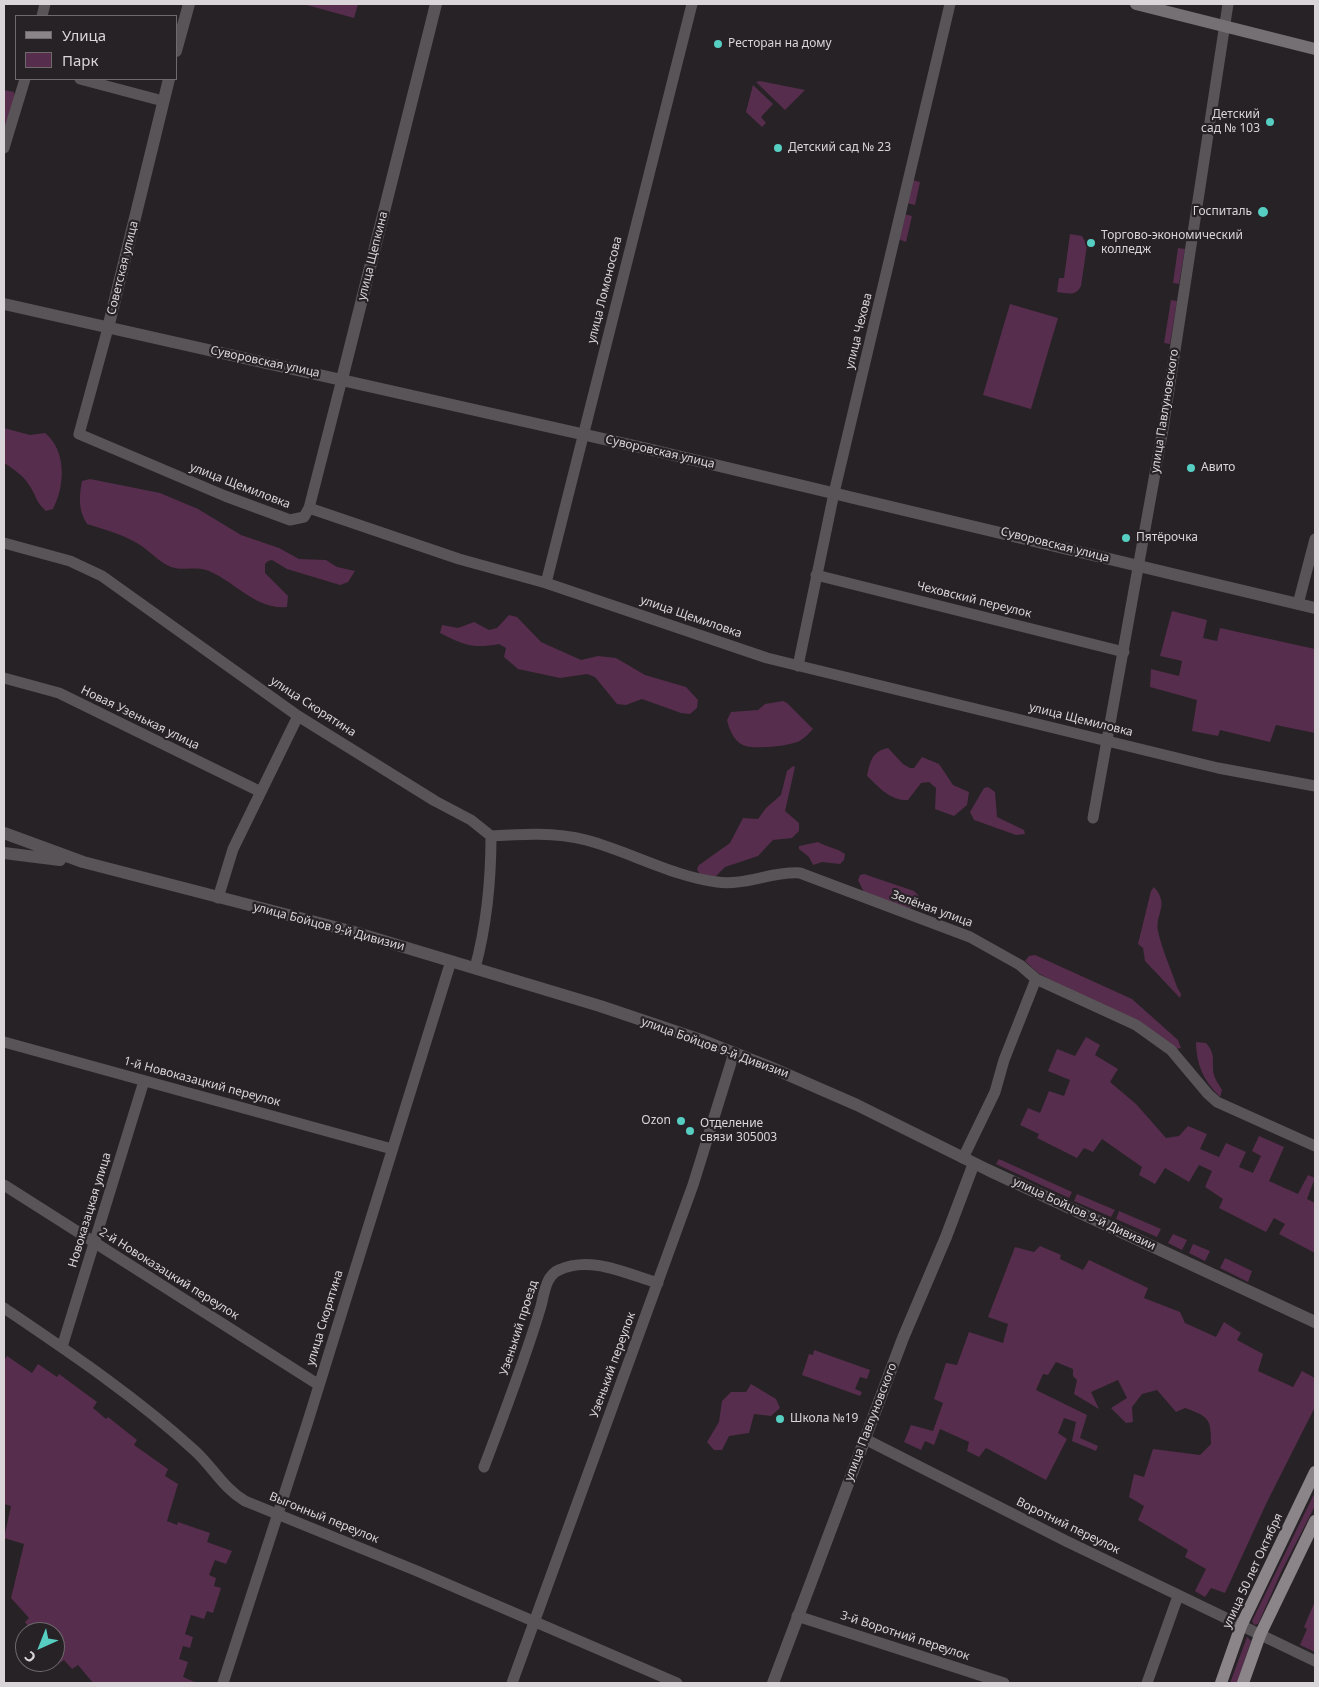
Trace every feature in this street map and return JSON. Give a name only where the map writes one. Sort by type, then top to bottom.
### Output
[{"type":"main road","points":[[1136,4],[1315,49]]},
{"type":"main road","name":"улица 50 лет Октября","points":[[1221,1683],[1241,1626],[1315,1472]]},
{"type":"main road","points":[[1243,1683],[1260,1635],[1315,1521]]},
{"type":"street","points":[[178,45],[189,4]]},
{"type":"street","name":"улица Щепкина","points":[[309,508],[436,4]]},
{"type":"street","name":"улица Ломоносова","points":[[546,583],[692,4]]},
{"type":"street","name":"улица Чехова","points":[[798,666],[834,493],[950,4]]},
{"type":"street","name":"улица Павлуновского","points":[[1093,818],[1165,414],[1228,4]]},
{"type":"street","points":[[4,148],[26,80]]},
{"type":"street","points":[[84,80],[163,101]]},
{"type":"street","name":"Советская улица","points":[[79,434],[108,328],[169,80]]},
{"type":"street","name":"Суворовская улица","points":[[4,304],[342,379],[834,493],[1315,608]]},
{"type":"street","name":"улица Щемиловка","points":[[79,434],[225,496],[290,520],[304,517],[309,508],[458,559],[546,583],[766,658],[1218,768],[1315,786]]},
{"type":"street","points":[[1298,604],[1315,539]]},
{"type":"street","name":"улица Скорятина","points":[[4,543],[70,561],[95,572],[298,716],[435,801],[471,820],[491,836]]},
{"type":"street","name":"Чеховский переулок","points":[[816,575],[1124,652]]},
{"type":"street","name":"Новая Узенькая улица","points":[[4,678],[59,693],[260,792]]},
{"type":"street","points":[[218,898],[233,849],[298,716]]},
{"type":"street","name":"улица Бойцов 9-й Дивизии","points":[[4,833],[82,862],[354,932],[451,961],[600,1006],[734,1053],[857,1105],[968,1160],[1315,1322]]},
{"type":"street","name":"Зелёная улица","points":[[491,836],[550,834],[585,840],[717,882],[747,880],[787,872],[800,873],[970,937],[1020,964],[1036,979],[1136,1025],[1154,1036],[1171,1050],[1217,1102],[1315,1146]]},
{"type":"street","points":[[474,968],[481,944],[489,896],[491,836]]},
{"type":"street","name":"улица Бойцов 9-й Дивизии","points":[[4,853],[82,862]]},
{"type":"street","name":"улица Скорятина","points":[[223,1683],[319,1385],[451,961]]},
{"type":"street","name":"улица Павлуновского","points":[[773,1683],[995,1092],[1004,1060],[1036,979]]},
{"type":"street","name":"1-й Новоказацкий переулок","points":[[4,1042],[392,1149]]},
{"type":"street","name":"Узенький переулок","points":[[512,1683],[536,1623],[693,1185],[734,1053]]},
{"type":"street","name":"Новоказацкая улица","points":[[62,1347],[144,1081]]},
{"type":"street","name":"2-й Новоказацкий переулок","points":[[4,1185],[319,1385]]},
{"type":"street","name":"Узенький проезд","points":[[484,1467],[535,1329],[547,1284],[553,1274],[558,1270],[576,1265],[600,1265],[658,1284]]},
{"type":"street","name":"Выгонный переулок","points":[[4,1308],[89,1365],[194,1450],[237,1496],[677,1683]]},
{"type":"street","name":"Воротний переулок","points":[[865,1439],[1178,1596],[1315,1661]]},
{"type":"street","points":[[1147,1683],[1178,1596]]},
{"type":"street","name":"3-й Воротний переулок","points":[[797,1616],[1004,1683]]},
{"type":"green space","points":[[303,4],[358,4],[354,18]]},
{"type":"green space","points":[[760,81],[805,90],[785,110],[756,82]]},
{"type":"green space","points":[[753,85],[773,104],[761,117],[766,123],[762,127],[746,112]]},
{"type":"green space","points":[[4,90],[14,92],[15,99],[4,137]]},
{"type":"green space","points":[[912,180],[920,182],[915,205],[907,203]]},
{"type":"green space","points":[[904,214],[912,216],[906,242],[898,239]]},
{"type":"green space","points":[[1070,234],[1082,236],[1087,245],[1081,286],[1077,292],[1071,294],[1057,292],[1059,278],[1064,278]]},
{"type":"green space","points":[[1178,248],[1185,249],[1179,284],[1173,283]]},
{"type":"green space","points":[[1171,300],[1177,301],[1170,344],[1164,343]]},
{"type":"green space","points":[[1010,304],[1058,318],[1031,409],[983,395]]},
{"type":"green space","points":[[4,428],[30,435],[45,433],[52,440],[57,449],[62,469],[60,490],[53,509],[46,511],[38,502],[26,480],[4,463]]},
{"type":"green space","points":[[90,479],[160,493],[198,509],[241,535],[279,548],[299,559],[326,560],[337,567],[355,571],[348,582],[340,585],[287,569],[272,560],[268,561],[265,564],[265,573],[288,596],[287,607],[265,604],[209,571],[171,567],[130,539],[87,524],[81,508],[80,492],[82,481]]},
{"type":"green space","points":[[1172,611],[1207,620],[1203,638],[1217,641],[1220,628],[1315,649],[1315,733],[1276,725],[1270,742],[1220,730],[1218,736],[1192,731],[1197,700],[1150,687],[1151,669],[1179,676],[1182,661],[1160,656]]},
{"type":"green space","points":[[509,615],[517,617],[541,642],[581,660],[598,656],[616,658],[645,675],[686,687],[698,700],[697,708],[690,714],[681,713],[642,699],[626,705],[617,704],[595,677],[587,674],[560,678],[518,669],[504,657],[506,648],[499,644],[469,645],[440,633],[442,625],[458,628],[474,622],[489,630],[497,628]]},
{"type":"green space","points":[[783,701],[813,729],[803,739],[782,746],[755,747],[743,745],[735,738],[727,720],[731,712],[758,710],[765,704]]},
{"type":"green space","points":[[888,748],[903,764],[910,768],[914,768],[922,757],[939,764],[953,785],[969,792],[967,805],[954,816],[935,809],[936,788],[929,782],[921,783],[908,800],[890,796],[867,776],[875,754]]},
{"type":"green space","points":[[793,766],[795,767],[785,811],[799,823],[799,831],[792,838],[773,840],[758,856],[725,867],[715,877],[700,875],[697,869],[699,865],[730,843],[743,818],[758,819],[766,808],[781,795],[787,771]]},
{"type":"green space","points":[[988,787],[995,792],[997,817],[1024,830],[1025,834],[1016,835],[974,820],[970,812],[984,788]]},
{"type":"green space","points":[[818,842],[845,854],[844,860],[840,864],[822,862],[813,865],[809,857],[799,849],[799,846]]},
{"type":"green space","points":[[864,874],[914,891],[919,896],[919,905],[914,908],[908,908],[865,894],[858,880],[860,875]]},
{"type":"green space","points":[[1154,887],[1159,893],[1162,904],[1158,931],[1181,994],[1180,998],[1145,961],[1143,948],[1138,944],[1151,891]]},
{"type":"green space","points":[[1035,955],[1132,999],[1178,1040],[1181,1048],[1176,1049],[1038,973],[1025,961],[1029,956]]},
{"type":"green space","points":[[1086,1037],[1100,1045],[1095,1055],[1118,1069],[1110,1082],[1136,1104],[1166,1138],[1179,1136],[1188,1126],[1207,1134],[1200,1149],[1219,1157],[1226,1143],[1246,1152],[1239,1167],[1253,1173],[1261,1156],[1252,1151],[1259,1136],[1284,1147],[1269,1181],[1298,1194],[1308,1175],[1315,1178],[1307,1199],[1315,1203],[1315,1253],[1279,1234],[1285,1224],[1274,1218],[1266,1232],[1219,1208],[1223,1199],[1205,1187],[1212,1171],[1199,1165],[1189,1182],[1165,1168],[1155,1184],[1139,1175],[1142,1167],[1102,1139],[1093,1152],[1084,1148],[1077,1158],[1037,1138],[1039,1134],[1020,1125],[1028,1108],[1040,1113],[1049,1091],[1064,1096],[1070,1080],[1048,1071],[1057,1049],[1075,1056]]},
{"type":"green space","points":[[1196,1042],[1206,1043],[1211,1052],[1214,1075],[1222,1090],[1220,1097],[1205,1079],[1199,1065]]},
{"type":"green space","points":[[999,1159],[1072,1192],[1069,1198],[996,1164]]},
{"type":"green space","points":[[1077,1194],[1115,1210],[1111,1217],[1074,1201]]},
{"type":"green space","points":[[1119,1211],[1161,1229],[1157,1237],[1116,1219]]},
{"type":"green space","points":[[1173,1234],[1187,1240],[1182,1250],[1168,1243]]},
{"type":"green space","points":[[1193,1244],[1210,1251],[1205,1261],[1189,1253]]},
{"type":"green space","points":[[1040,1246],[1061,1255],[1060,1259],[1083,1270],[1089,1260],[1148,1288],[1144,1298],[1180,1312],[1185,1323],[1216,1337],[1224,1322],[1241,1333],[1237,1340],[1263,1354],[1258,1371],[1293,1387],[1302,1371],[1315,1378],[1315,1407],[1267,1502],[1225,1593],[1211,1588],[1205,1597],[1195,1591],[1206,1569],[1185,1557],[1188,1550],[1138,1520],[1144,1506],[1129,1497],[1134,1474],[1144,1477],[1153,1449],[1200,1455],[1211,1444],[1209,1424],[1204,1416],[1185,1408],[1176,1412],[1157,1390],[1142,1394],[1132,1407],[1133,1422],[1126,1423],[1111,1408],[1127,1398],[1118,1380],[1091,1392],[1099,1409],[1074,1394],[1077,1380],[1073,1376],[1073,1369],[1056,1362],[1048,1375],[1043,1374],[1036,1390],[1087,1415],[1080,1438],[1098,1446],[1096,1451],[1072,1441],[1076,1422],[1064,1418],[1058,1433],[1067,1439],[1046,1480],[986,1448],[979,1457],[967,1451],[969,1442],[940,1429],[934,1445],[925,1441],[921,1450],[904,1442],[911,1425],[933,1431],[943,1403],[934,1399],[946,1363],[957,1365],[969,1332],[1003,1343],[1008,1324],[988,1317],[1015,1247],[1034,1252]]},
{"type":"green space","points":[[1225,1258],[1252,1271],[1248,1282],[1220,1268]]},
{"type":"green space","points":[[814,1350],[870,1370],[867,1379],[860,1377],[855,1389],[862,1392],[860,1396],[802,1375],[809,1354],[813,1355]]},
{"type":"green space","points":[[7,1356],[32,1373],[38,1364],[57,1377],[59,1374],[97,1402],[93,1408],[106,1419],[108,1417],[137,1440],[134,1445],[168,1469],[165,1476],[178,1484],[167,1521],[177,1525],[178,1522],[210,1533],[207,1542],[232,1551],[226,1564],[215,1560],[209,1575],[216,1578],[214,1586],[221,1588],[213,1613],[207,1611],[204,1619],[191,1615],[185,1634],[193,1637],[190,1648],[183,1646],[179,1659],[188,1662],[183,1677],[197,1683],[93,1683],[78,1665],[72,1669],[65,1661],[65,1622],[25,1622],[29,1618],[11,1598],[24,1544],[4,1538],[11,1506],[4,1504],[4,1361]]},
{"type":"green space","points":[[751,1384],[776,1399],[780,1408],[771,1416],[754,1414],[749,1433],[729,1436],[722,1450],[714,1450],[707,1442],[719,1422],[722,1401],[731,1392],[746,1392]]},
{"type":"green space","points":[[1315,1492],[1315,1506],[1282,1570],[1258,1624],[1254,1625],[1252,1621]]},
{"type":"green space","points":[[1315,1601],[1315,1652],[1300,1645],[1307,1629],[1304,1627]]},
{"type":"green space","points":[[1247,1637],[1251,1641],[1237,1683],[1230,1683]]},
{"type":"place","name":"Ресторан на дому","points":[[718,44]]},
{"type":"place","name":"Детский сад № 103","points":[[1270,122]]},
{"type":"place","name":"Детский сад № 23","points":[[778,148]]},
{"type":"place","name":"Госпиталь","points":[[1263,212]]},
{"type":"place","name":"Торгово-экономический колледж","points":[[1091,243]]},
{"type":"place","name":"Авито","points":[[1191,468]]},
{"type":"place","name":"Пятёрочка","points":[[1126,538]]},
{"type":"place","name":"Ozon","points":[[681,1121]]},
{"type":"place","name":"Отделение связи 305003","points":[[690,1131]]},
{"type":"place","name":"Школа №19","points":[[780,1419]]}]
